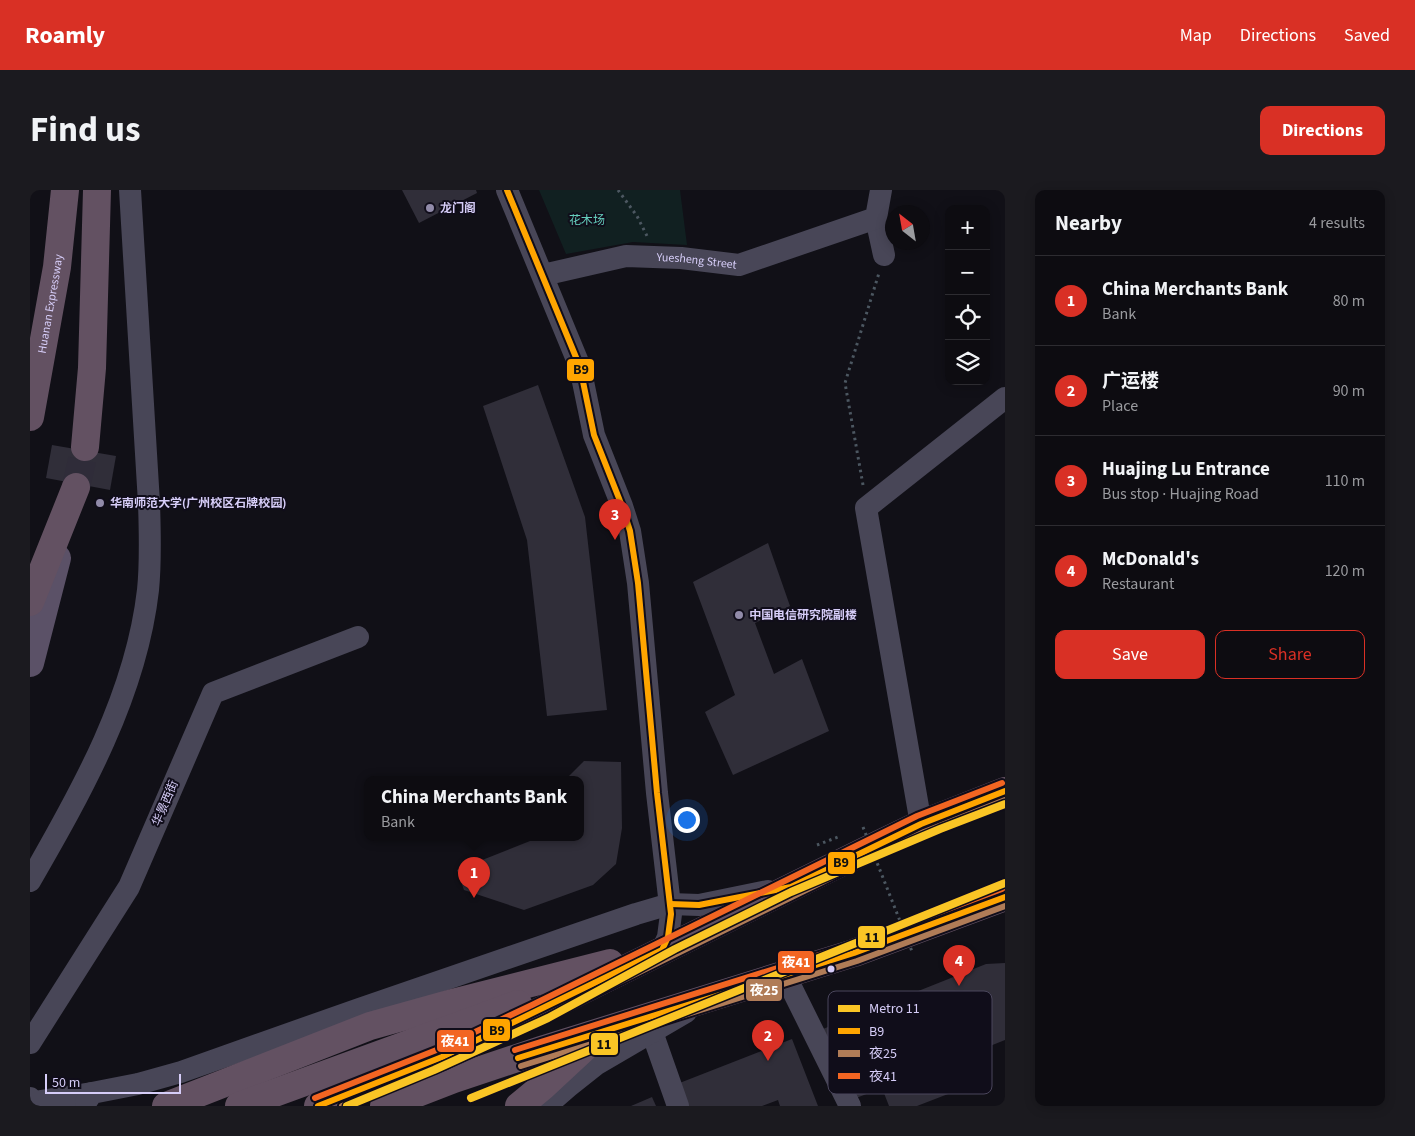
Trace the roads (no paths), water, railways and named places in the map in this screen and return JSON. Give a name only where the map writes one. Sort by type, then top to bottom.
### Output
[{"type":"highway","name":"Huanan Expressway","points":[[30,417],[57,266],[65,190]]},
{"type":"highway","points":[[85,447],[92,368],[98,190]]},
{"type":"highway","points":[[30,602],[76,486]]},
{"type":"highway","points":[[318,1106],[442,1057],[921,824],[1005,791]]},
{"type":"highway","points":[[384,1106],[454,1079],[604,1030],[891,941],[1005,897]]},
{"type":"highway","points":[[166,1106],[370,1026],[456,1002],[662,950]]},
{"type":"highway","points":[[239,1106],[662,950]]},
{"type":"highway","points":[[518,1106],[549,1081],[604,1030]]},
{"type":"main road","points":[[30,663],[76,486]]},
{"type":"street","points":[[30,881],[67,816],[99,752],[123,694],[139,640],[148,591],[149,503],[130,190]]},
{"type":"street","points":[[507,190],[580,367],[594,435],[630,531],[638,583],[657,793],[670,904],[670,926],[662,950]]},
{"type":"street","points":[[881,190],[876,218],[884,255]]},
{"type":"street","name":"Yuesheng Street","points":[[543,274],[626,256],[681,258],[739,265],[876,218]]},
{"type":"street","points":[[921,824],[866,508],[1005,398]]},
{"type":"street","name":"华景西街","points":[[30,1042],[129,887],[213,693],[358,637]]},
{"type":"street","points":[[32,1100],[89,1098],[181,1072],[368,1006],[670,904],[699,905],[791,886]]},
{"type":"street","points":[[785,975],[828,1062]]},
{"type":"street","points":[[555,1103],[597,1064],[712,996]]},
{"type":"street","points":[[648,1035],[669,1106]]},
{"type":"street","points":[[648,1035],[678,1106]]},
{"type":"street","points":[[844,1094],[850,1106]]},
{"type":"tunnel","points":[[76,487],[85,447]]},
{"type":"metro line","name":"11","points":[[347,1106],[434,1070],[548,1018],[675,949],[791,892],[940,829],[1005,804]]},
{"type":"metro line","name":"11","points":[[471,1098],[1005,883]]},
{"type":"place","name":"龙门阁","points":[[430,208]]},
{"type":"place","name":"华南师范大学(广州校区石牌校园)","points":[[100,503]]},
{"type":"place","name":"Huajing Lu Entrance","points":[[615,540]]},
{"type":"place","name":"中国电信研究院副楼","points":[[739,615]]},
{"type":"place","name":"China Merchants Bank","points":[[474,898]]},
{"type":"place","name":"McDonald's","points":[[959,986]]},
{"type":"place","name":"广运楼","points":[[768,1061]]},
{"type":"park label","name":"花木场","points":[[587,220]]}]
